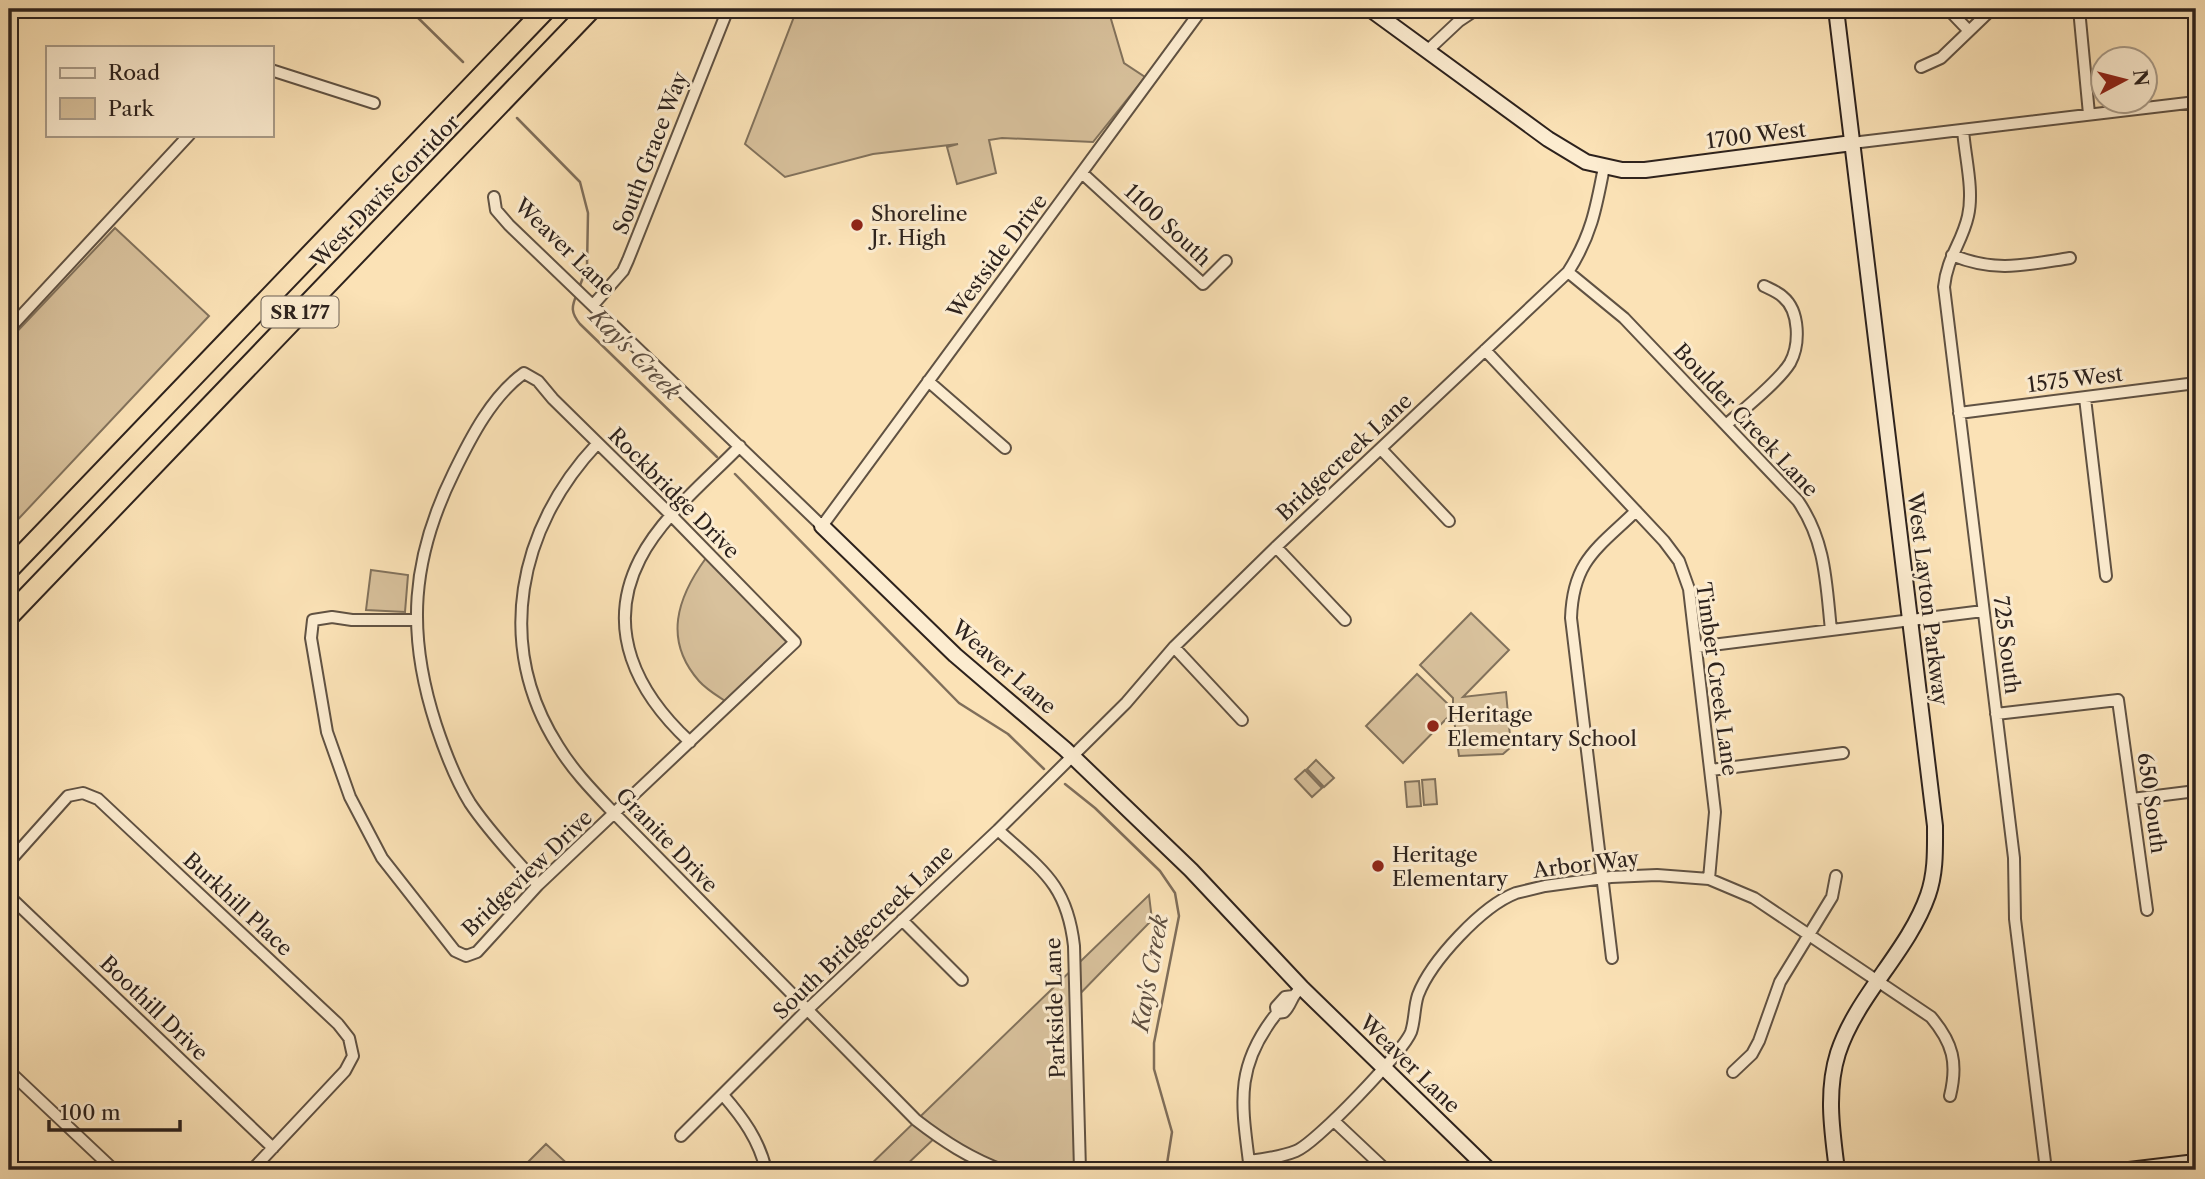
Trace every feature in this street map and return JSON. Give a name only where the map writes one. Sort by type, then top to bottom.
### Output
[{"type":"highway","name":"West Davis Corridor","points":[[9,569],[546,9]]},
{"type":"highway","name":"West Davis Corridor","points":[[9,616],[591,9]]},
{"type":"street","name":"South Grace Way","points":[[591,301],[623,271],[728,9]]},
{"type":"street","name":"Westside Drive","points":[[822,526],[1202,9]]},
{"type":"street","name":"1700 West","points":[[1370,9],[1564,150],[1586,162],[1604,167],[1645,170],[2195,102]]},
{"type":"street","points":[[1427,51],[1459,21],[1477,9]]},
{"type":"street","name":"West Layton Parkway","points":[[1836,9],[1935,826],[1936,863],[1928,894],[1915,923],[1849,1027],[1838,1054],[1832,1083],[1831,1120],[1838,1170]]},
{"type":"street","points":[[1948,9],[1969,31]]},
{"type":"street","points":[[1921,67],[1941,58],[1992,9]]},
{"type":"street","points":[[2089,114],[2079,10],[2092,9]]},
{"type":"street","points":[[273,71],[374,103]]},
{"type":"street","points":[[2195,102],[2196,126]]},
{"type":"street","name":"725 South","points":[[1963,130],[1969,215],[1945,269],[1944,287],[2014,858],[2015,919],[2046,1170]]},
{"type":"street","points":[[9,329],[188,136]]},
{"type":"street","name":"Bridgecreek Lane","points":[[1072,756],[1126,703],[1174,647],[1276,547],[1568,272],[1589,233],[1604,167]]},
{"type":"street","name":"1100 South","points":[[1082,173],[1203,284],[1226,261]]},
{"type":"street","name":"Weaver Lane","points":[[494,197],[496,210],[955,655],[1072,756],[1195,874],[1298,992],[1383,1068],[1489,1170]]},
{"type":"street","points":[[2196,250],[2196,285]]},
{"type":"street","points":[[1951,255],[1972,264],[1991,267],[2070,258]]},
{"type":"street","name":"Boulder Creek Lane","points":[[1568,272],[1624,318],[1798,501],[1812,521],[1821,547],[1831,630]]},
{"type":"street","points":[[1727,424],[1782,373],[1790,363],[1794,351],[1797,332],[1794,314],[1784,297],[1764,286]]},
{"type":"street","name":"Timber Creek Lane","points":[[1485,350],[1664,541],[1679,561],[1689,589],[1711,770],[1715,830],[1709,879]]},
{"type":"street","name":"Rockbridge Drive","points":[[415,620],[419,577],[429,532],[445,490],[465,449],[497,400],[511,383],[524,373],[538,381],[597,444],[672,516],[795,642]]},
{"type":"street","points":[[928,381],[1005,448]]},
{"type":"street","name":"1575 West","points":[[1959,412],[2196,383]]},
{"type":"street","points":[[2085,398],[2106,576]]},
{"type":"street","name":"Granite Drive","points":[[597,444],[573,472],[550,506],[527,569],[521,604],[521,628],[529,683],[540,713],[557,746],[582,780],[916,1120],[972,1165],[1002,1170]]},
{"type":"street","points":[[690,742],[644,689],[631,659],[626,634],[626,607],[640,559],[672,516],[740,446]]},
{"type":"street","points":[[1381,449],[1449,521]]},
{"type":"street","points":[[1612,958],[1571,618],[1572,594],[1580,570],[1591,554],[1636,511]]},
{"type":"street","points":[[1276,547],[1345,620]]},
{"type":"street","points":[[1696,647],[1983,611]]},
{"type":"street","name":"Bridgeview Drive","points":[[415,620],[352,620],[332,617],[313,620],[311,638],[327,732],[350,797],[382,859],[455,951],[466,956],[477,952],[538,885],[795,642]]},
{"type":"street","points":[[415,620],[420,663],[430,706],[447,757],[469,802],[502,846],[538,885]]},
{"type":"street","points":[[1174,647],[1242,720]]},
{"type":"street","name":"650 South","points":[[1996,714],[2118,700],[2147,910]]},
{"type":"street","points":[[1711,770],[1843,753]]},
{"type":"street","name":"South Bridgecreek Lane","points":[[681,1136],[806,1011],[998,830],[1072,756]]},
{"type":"street","points":[[2132,799],[2196,790]]},
{"type":"street","name":"Burkhill Place","points":[[9,862],[68,796],[83,793],[98,799],[338,1024],[349,1038],[353,1056],[345,1071],[273,1148]]},
{"type":"street","name":"Parkside Lane","points":[[998,830],[1046,874],[1067,908],[1072,927],[1080,1170]]},
{"type":"street","name":"Arbor Way","points":[[1250,1166],[1298,1151],[1317,1138],[1334,1121],[1401,1048],[1411,1032],[1418,997],[1426,978],[1437,961],[1486,911],[1516,892],[1602,878],[1657,875],[1709,879],[1754,898],[1931,1017],[1945,1033],[1953,1056],[1954,1077],[1950,1096]]},
{"type":"street","points":[[1733,1072],[1752,1054],[1759,1041],[1780,982],[1832,897],[1836,876]]},
{"type":"street","name":"Boothill Drive","points":[[9,896],[273,1148]]},
{"type":"street","points":[[902,920],[962,980]]},
{"type":"street","points":[[1250,1166],[1242,1103],[1244,1078],[1262,1031],[1277,1013],[1284,1012],[1292,1004],[1298,992]]},
{"type":"street","points":[[9,1071],[114,1170]]},
{"type":"street","points":[[723,1095],[743,1117],[756,1139],[766,1170]]},
{"type":"street","points":[[1334,1121],[1386,1170]]},
{"type":"street","points":[[252,1170],[273,1148]]},
{"type":"street","points":[[2129,1170],[2196,1162]]},
{"type":"green space","points":[[797,9],[1108,9],[1124,63],[1145,77],[1093,142],[1002,138],[989,140],[996,173],[957,184],[947,147],[958,144],[873,154],[785,177],[745,144]]},
{"type":"green space","points":[[115,228],[209,316],[9,529],[9,340]]},
{"type":"green space","points":[[706,558],[788,643],[725,701],[702,684],[688,666],[678,635],[682,604]]},
{"type":"green space","points":[[371,570],[408,575],[405,612],[366,610]]},
{"type":"green space","points":[[1471,613],[1509,650],[1463,697],[1506,692],[1511,747],[1503,754],[1459,756],[1453,712],[1403,763],[1366,726],[1417,674],[1453,709],[1453,698],[1420,665]]},
{"type":"green space","points":[[1316,760],[1334,778],[1324,787],[1307,769]]},
{"type":"green space","points":[[1305,770],[1322,788],[1312,797],[1295,779]]},
{"type":"green space","points":[[1435,779],[1437,804],[1424,805],[1422,780]]},
{"type":"green space","points":[[1419,781],[1421,806],[1407,807],[1405,782]]},
{"type":"green space","points":[[1149,895],[1152,920],[1070,1004],[1075,1170],[1031,1170],[1007,1166],[972,1151],[941,1132],[901,1170],[865,1170]]},
{"type":"green space","points":[[546,1144],[574,1170],[520,1170]]},
{"type":"waterway","name":"Kay's Creek","points":[[409,9],[463,62]]},
{"type":"waterway","name":"Kay's Creek","points":[[517,118],[580,182],[588,213],[587,267],[579,288]]},
{"type":"waterway","name":"Kay's Creek","points":[[577,294],[573,310],[580,324],[717,457]]},
{"type":"waterway","name":"Kay's Creek","points":[[735,474],[959,703],[1008,734],[1044,769]]},
{"type":"waterway","name":"Kay's Creek","points":[[1065,784],[1095,808],[1160,871],[1175,893],[1179,916],[1154,1043],[1154,1069],[1172,1132],[1166,1170]]},
{"type":"place","name":"Shoreline Jr. High","points":[[857,225]]},
{"type":"place","name":"Heritage Elementary School","points":[[1433,726]]},
{"type":"place","name":"Heritage Elementary","points":[[1378,866]]}]
